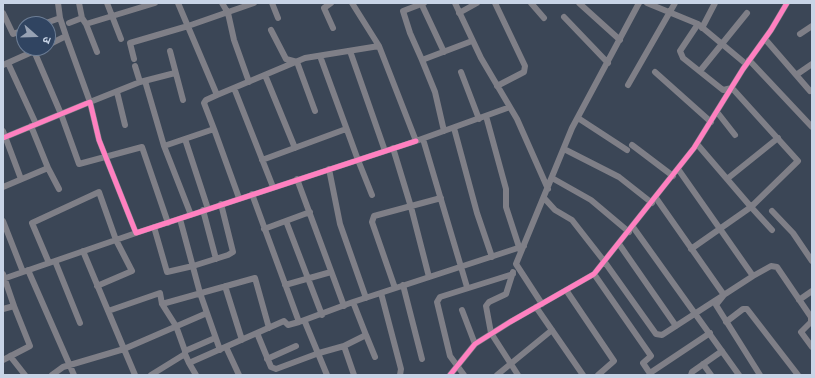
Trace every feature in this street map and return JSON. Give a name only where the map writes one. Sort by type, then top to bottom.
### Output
[{"type":"street","points":[[58,3],[60,18],[90,102],[99,140],[136,233]]},
{"type":"street","points":[[79,3],[82,18],[86,24],[97,52]]},
{"type":"street","points":[[107,3],[121,39]]},
{"type":"street","points":[[86,24],[155,3]]},
{"type":"street","points":[[178,3],[217,95]]},
{"type":"street","points":[[222,3],[228,13],[234,40],[249,82]]},
{"type":"street","points":[[134,59],[130,43],[188,26],[254,3]]},
{"type":"street","points":[[272,3],[278,18]]},
{"type":"street","points":[[331,3],[324,8],[333,28]]},
{"type":"street","points":[[352,3],[379,46],[416,141]]},
{"type":"street","points":[[444,52],[422,3],[403,11],[410,33],[434,92],[444,131]]},
{"type":"street","points":[[455,3],[472,41],[517,119],[548,189]]},
{"type":"street","points":[[459,13],[477,3]]},
{"type":"street","points":[[495,3],[525,66],[524,72],[498,86]]},
{"type":"street","points":[[532,3],[544,18]]},
{"type":"street","points":[[579,3],[620,40]]},
{"type":"street","points":[[518,375],[491,334],[486,306],[489,302],[506,294],[521,249],[545,199],[564,148],[578,118],[639,3]]},
{"type":"street","points":[[647,3],[700,26],[748,62],[811,126]]},
{"type":"street","points":[[628,85],[675,3]]},
{"type":"street","points":[[715,3],[700,26],[680,51],[683,58],[723,90],[732,88]]},
{"type":"street","points":[[450,375],[475,344],[594,274],[654,201],[697,144],[787,3]]},
{"type":"street","points":[[3,13],[13,34],[16,33]]},
{"type":"street","points":[[700,71],[747,13]]},
{"type":"street","points":[[56,19],[60,18]]},
{"type":"street","points":[[70,23],[82,18]]},
{"type":"street","points":[[564,18],[608,63]]},
{"type":"street","points":[[800,34],[812,26]]},
{"type":"street","points":[[271,30],[286,59],[297,62]]},
{"type":"street","points":[[56,41],[66,36]]},
{"type":"street","points":[[765,39],[810,91]]},
{"type":"street","points":[[422,60],[472,41]]},
{"type":"street","points":[[239,198],[204,103],[206,100],[297,62],[320,56],[379,46]]},
{"type":"street","points":[[170,51],[183,100]]},
{"type":"street","points":[[350,51],[384,151]]},
{"type":"street","points":[[23,56],[5,64],[34,125],[48,168],[59,189]]},
{"type":"street","points":[[36,56],[61,114],[79,164],[107,158],[142,147],[168,222]]},
{"type":"street","points":[[320,56],[346,129],[372,195]]},
{"type":"street","points":[[297,62],[316,110]]},
{"type":"street","points":[[796,75],[812,64]]},
{"type":"street","points":[[136,66],[164,146],[191,215]]},
{"type":"street","points":[[461,72],[479,119]]},
{"type":"street","points":[[655,72],[711,122]]},
{"type":"street","points":[[5,138],[142,81],[175,73]]},
{"type":"street","points":[[265,76],[295,148]]},
{"type":"street","points":[[234,88],[273,187]]},
{"type":"street","points":[[691,249],[750,208],[798,161],[732,88]]},
{"type":"street","points":[[117,92],[125,125]]},
{"type":"street","points":[[3,360],[30,346],[3,277],[52,262],[239,198],[423,139],[510,107]]},
{"type":"street","points":[[717,112],[735,135]]},
{"type":"street","points":[[486,116],[506,189],[506,207],[521,249]]},
{"type":"street","points":[[578,118],[627,150]]},
{"type":"street","points":[[454,128],[477,213],[492,257]]},
{"type":"street","points":[[164,146],[214,129]]},
{"type":"street","points":[[262,160],[346,129]]},
{"type":"street","points":[[3,131],[21,179]]},
{"type":"street","points":[[727,179],[778,138]]},
{"type":"street","points":[[185,139],[206,210],[216,259]]},
{"type":"street","points":[[423,139],[467,287]]},
{"type":"street","points":[[697,144],[750,208],[772,230]]},
{"type":"street","points":[[632,145],[673,176]]},
{"type":"street","points":[[393,148],[411,207],[429,277]]},
{"type":"street","points":[[564,148],[619,177],[654,201],[724,295]]},
{"type":"street","points":[[3,187],[48,168]]},
{"type":"street","points":[[329,169],[340,224],[366,298]]},
{"type":"street","points":[[678,169],[753,276]]},
{"type":"street","points":[[552,178],[591,200],[631,230],[696,314],[739,375]]},
{"type":"street","points":[[297,179],[344,306]]},
{"type":"street","points":[[80,323],[32,223],[99,192],[116,240],[132,271],[97,286]]},
{"type":"street","points":[[252,194],[285,285],[302,322],[319,353],[326,375]]},
{"type":"street","points":[[395,288],[372,222],[374,216],[441,198]]},
{"type":"street","points":[[545,199],[555,210],[572,220],[604,261],[656,334],[662,335],[771,266],[778,267],[811,317],[811,322],[801,332],[812,347]]},
{"type":"street","points":[[154,227],[166,272],[216,259],[233,252],[221,204]]},
{"type":"street","points":[[772,211],[793,233],[812,261]]},
{"type":"street","points":[[264,229],[310,212]]},
{"type":"street","points":[[180,218],[200,293],[216,338],[239,375]]},
{"type":"street","points":[[3,221],[74,375]]},
{"type":"street","points":[[286,221],[322,315]]},
{"type":"street","points":[[619,244],[676,326]]},
{"type":"street","points":[[190,363],[284,321],[288,325],[302,322],[353,302],[395,288],[462,266],[521,249]]},
{"type":"street","points":[[83,251],[135,375]]},
{"type":"street","points":[[516,264],[552,330],[583,375]]},
{"type":"street","points":[[285,285],[331,272]]},
{"type":"street","points":[[464,375],[450,356],[437,302],[440,297],[467,287],[513,274]]},
{"type":"street","points":[[594,274],[651,356],[643,363],[650,374],[710,333]]},
{"type":"street","points":[[162,304],[255,278],[269,328]]},
{"type":"street","points":[[225,286],[242,340]]},
{"type":"street","points":[[403,286],[422,359]]},
{"type":"street","points":[[566,290],[614,361],[598,375]]},
{"type":"street","points":[[800,300],[812,291]]},
{"type":"street","points":[[108,311],[160,293],[162,304],[176,326],[185,352],[196,375]]},
{"type":"street","points":[[381,293],[401,369],[400,375]]},
{"type":"street","points":[[724,295],[716,305],[760,375]]},
{"type":"street","points":[[353,302],[376,357]]},
{"type":"street","points":[[3,309],[14,306]]},
{"type":"street","points":[[726,322],[743,309],[747,309],[798,375]]},
{"type":"street","points":[[462,310],[475,344]]},
{"type":"street","points":[[52,375],[69,365],[124,349],[207,313]]},
{"type":"street","points":[[497,375],[552,330]]},
{"type":"street","points":[[257,333],[271,367],[276,369],[319,353],[344,346],[366,335]]},
{"type":"street","points":[[151,375],[160,373],[185,352],[216,338]]},
{"type":"street","points":[[267,359],[296,346]]},
{"type":"street","points":[[344,346],[354,375]]},
{"type":"street","points":[[691,375],[692,372],[722,351]]},
{"type":"street","points":[[10,356],[25,375]]},
{"type":"street","points":[[703,364],[711,375]]},
{"type":"cycle path","points":[[450,375],[475,344],[510,322],[594,274],[694,148],[743,69],[771,30],[787,3]]},
{"type":"cycle path","points":[[3,138],[90,102],[99,140],[136,233],[416,141]]}]
